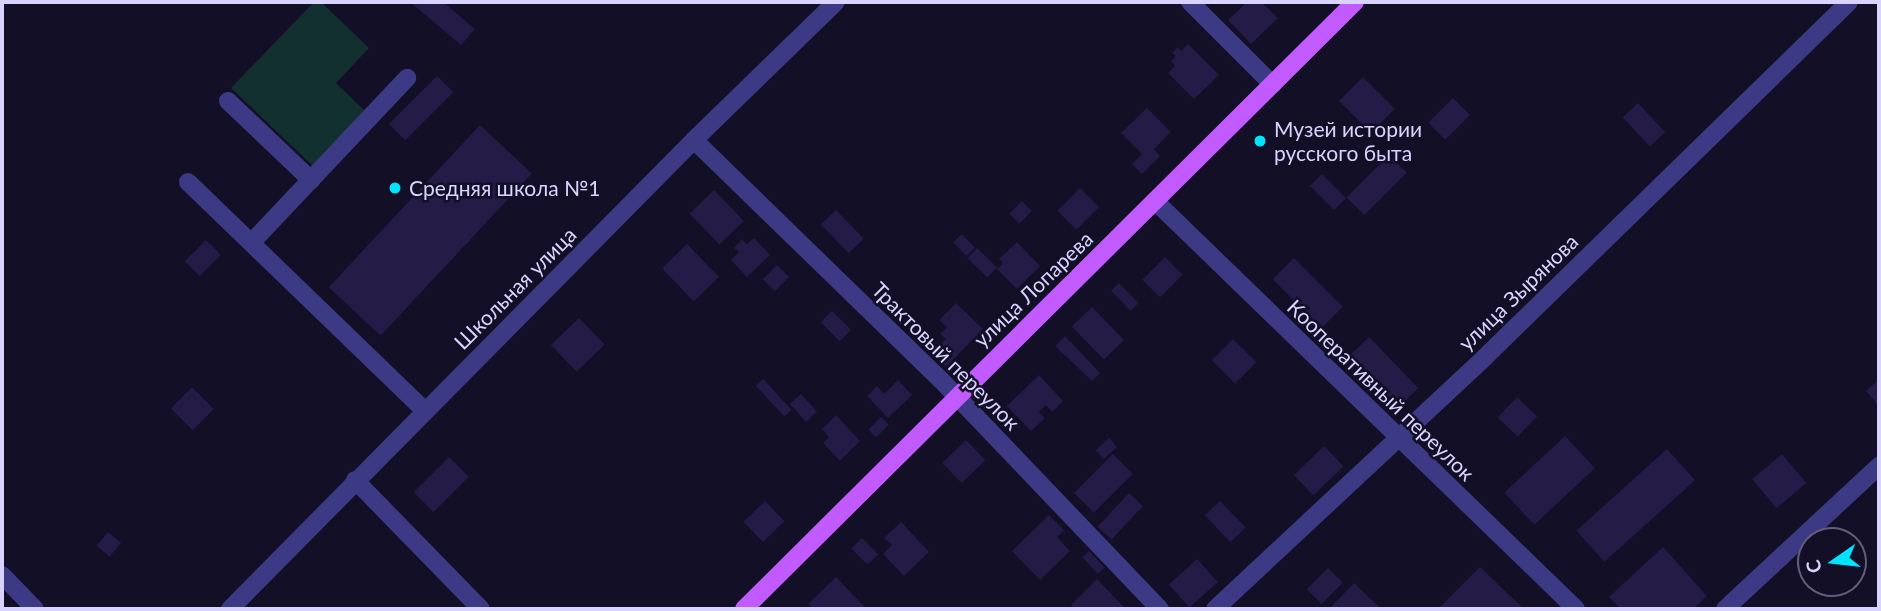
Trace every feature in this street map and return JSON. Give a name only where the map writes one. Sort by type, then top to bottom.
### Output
[{"type":"main road","name":"улица Лопарева","points":[[744,609],[1355,2]]},
{"type":"street","name":"Школьная улица","points":[[230,609],[694,140],[836,2]]},
{"type":"street","points":[[1190,2],[1273,85]]},
{"type":"street","name":"улица Зырянова","points":[[1215,609],[1485,357],[1849,2]]},
{"type":"street","points":[[252,242],[407,78]]},
{"type":"street","points":[[228,101],[311,180]]},
{"type":"street","name":"Трактовый переулок","points":[[694,140],[956,396],[1160,609]]},
{"type":"street","points":[[188,181],[425,411]]},
{"type":"street","name":"Кооперативный переулок","points":[[1155,201],[1397,439],[1576,609]]},
{"type":"street","points":[[1725,609],[1879,466]]},
{"type":"street","points":[[355,480],[481,609]]},
{"type":"street","points":[[2,575],[35,609]]},
{"type":"green space","points":[[314,2],[321,2],[369,48],[336,83],[366,112],[314,167],[231,88]]},
{"type":"building","points":[[410,2],[443,2],[475,29],[461,45]]},
{"type":"building","points":[[1247,2],[1261,2],[1278,18],[1251,44],[1228,20]]},
{"type":"building","points":[[1188,44],[1219,75],[1194,99],[1168,73],[1175,66],[1171,61],[1176,56],[1172,53],[1178,47],[1181,51]]},
{"type":"building","points":[[437,76],[453,92],[405,140],[389,124]]},
{"type":"building","points":[[1363,77],[1395,109],[1371,133],[1339,101]]},
{"type":"building","points":[[1453,98],[1470,115],[1445,140],[1428,123]]},
{"type":"building","points":[[1638,103],[1665,132],[1650,147],[1623,117]]},
{"type":"building","points":[[1147,108],[1171,132],[1154,149],[1160,156],[1142,174],[1132,164],[1142,154],[1121,133]]},
{"type":"building","points":[[480,125],[532,173],[381,336],[329,287]]},
{"type":"building","points":[[1389,155],[1407,173],[1364,215],[1347,197]]},
{"type":"building","points":[[1322,174],[1346,198],[1334,210],[1310,186]]},
{"type":"building","points":[[1080,188],[1099,207],[1076,230],[1057,211]]},
{"type":"building","points":[[714,190],[744,221],[719,245],[690,214]]},
{"type":"building","points":[[1022,201],[1032,211],[1019,224],[1009,214]]},
{"type":"building","points":[[836,210],[864,239],[849,253],[821,225]]},
{"type":"building","points":[[962,234],[975,248],[966,256],[953,242]]},
{"type":"building","points":[[754,238],[770,255],[747,277],[731,260],[739,252],[734,248],[742,239],[747,244]]},
{"type":"building","points":[[206,240],[221,255],[200,276],[185,261]]},
{"type":"building","points":[[1017,242],[1040,266],[1017,289],[997,269],[1003,263],[999,259]]},
{"type":"building","points":[[687,244],[719,277],[694,301],[662,268]]},
{"type":"building","points":[[977,248],[997,267],[987,278],[967,258]]},
{"type":"building","points":[[1165,257],[1183,275],[1160,297],[1142,280]]},
{"type":"building","points":[[1294,258],[1343,307],[1322,328],[1273,279]]},
{"type":"building","points":[[777,265],[789,277],[775,291],[763,279]]},
{"type":"building","points":[[1119,283],[1138,303],[1131,311],[1111,291]]},
{"type":"building","points":[[956,303],[983,329],[946,367],[932,353],[946,339],[940,334],[947,327],[939,320]]},
{"type":"building","points":[[1092,307],[1124,340],[1104,360],[1072,326]]},
{"type":"building","points":[[832,311],[851,330],[840,341],[821,322]]},
{"type":"building","points":[[579,318],[605,345],[577,372],[551,345]]},
{"type":"building","points":[[1065,336],[1100,373],[1092,381],[1055,346]]},
{"type":"building","points":[[1369,337],[1418,388],[1397,409],[1347,358]]},
{"type":"building","points":[[1233,339],[1256,362],[1235,384],[1212,360]]},
{"type":"building","points":[[1039,375],[1063,401],[1052,412],[1046,405],[1039,412],[1045,418],[1031,431],[1007,406]]},
{"type":"building","points":[[763,379],[792,410],[784,417],[756,386]]},
{"type":"building","points":[[1879,379],[1879,406],[1866,391]]},
{"type":"building","points":[[898,380],[912,395],[888,418],[867,396],[877,386],[884,394]]},
{"type":"building","points":[[192,387],[214,409],[193,430],[171,408]]},
{"type":"building","points":[[801,394],[817,412],[806,422],[790,404]]},
{"type":"building","points":[[1517,397],[1537,416],[1518,437],[1498,417]]},
{"type":"building","points":[[836,415],[860,441],[840,461],[823,443],[829,437],[822,429]]},
{"type":"building","points":[[881,417],[889,425],[876,438],[868,430]]},
{"type":"building","points":[[1565,436],[1595,468],[1534,525],[1504,493]]},
{"type":"building","points":[[1109,438],[1117,447],[1104,459],[1096,450]]},
{"type":"building","points":[[966,440],[985,460],[962,483],[942,463]]},
{"type":"building","points":[[1324,446],[1343,466],[1313,495],[1294,475]]},
{"type":"building","points":[[1667,449],[1695,480],[1604,562],[1576,531]]},
{"type":"building","points":[[1113,454],[1133,474],[1094,513],[1074,493]]},
{"type":"building","points":[[1782,454],[1806,483],[1777,508],[1752,479]]},
{"type":"building","points":[[449,457],[469,477],[433,512],[414,492]]},
{"type":"building","points":[[1129,493],[1143,506],[1112,540],[1098,527]]},
{"type":"building","points":[[765,501],[784,521],[763,542],[743,522]]},
{"type":"building","points":[[1220,501],[1246,528],[1231,542],[1205,516]]},
{"type":"building","points":[[1049,515],[1064,530],[1057,537],[1070,551],[1040,580],[1012,551]]},
{"type":"building","points":[[901,522],[929,552],[904,576],[883,554],[892,545],[884,538]]},
{"type":"building","points":[[108,532],[121,543],[109,557],[96,546]]},
{"type":"building","points":[[862,538],[878,554],[868,565],[851,549]]},
{"type":"building","points":[[1663,547],[1707,596],[1693,609],[1621,609],[1609,597]]},
{"type":"building","points":[[1089,551],[1105,568],[1098,574],[1082,557]]},
{"type":"building","points":[[1197,559],[1218,582],[1190,607],[1169,584]]},
{"type":"building","points":[[1480,567],[1524,609],[1438,609]]},
{"type":"building","points":[[1328,568],[1343,583],[1322,604],[1307,589]]},
{"type":"building","points":[[836,577],[867,609],[814,609],[808,604]]},
{"type":"building","points":[[1097,579],[1124,607],[1075,609],[1071,605]]},
{"type":"building","points":[[1354,583],[1381,609],[1329,609]]},
{"type":"place","name":"Музей истории русского быта","points":[[1260,141]]},
{"type":"place","name":"Средняя школа №1","points":[[395,188]]}]
